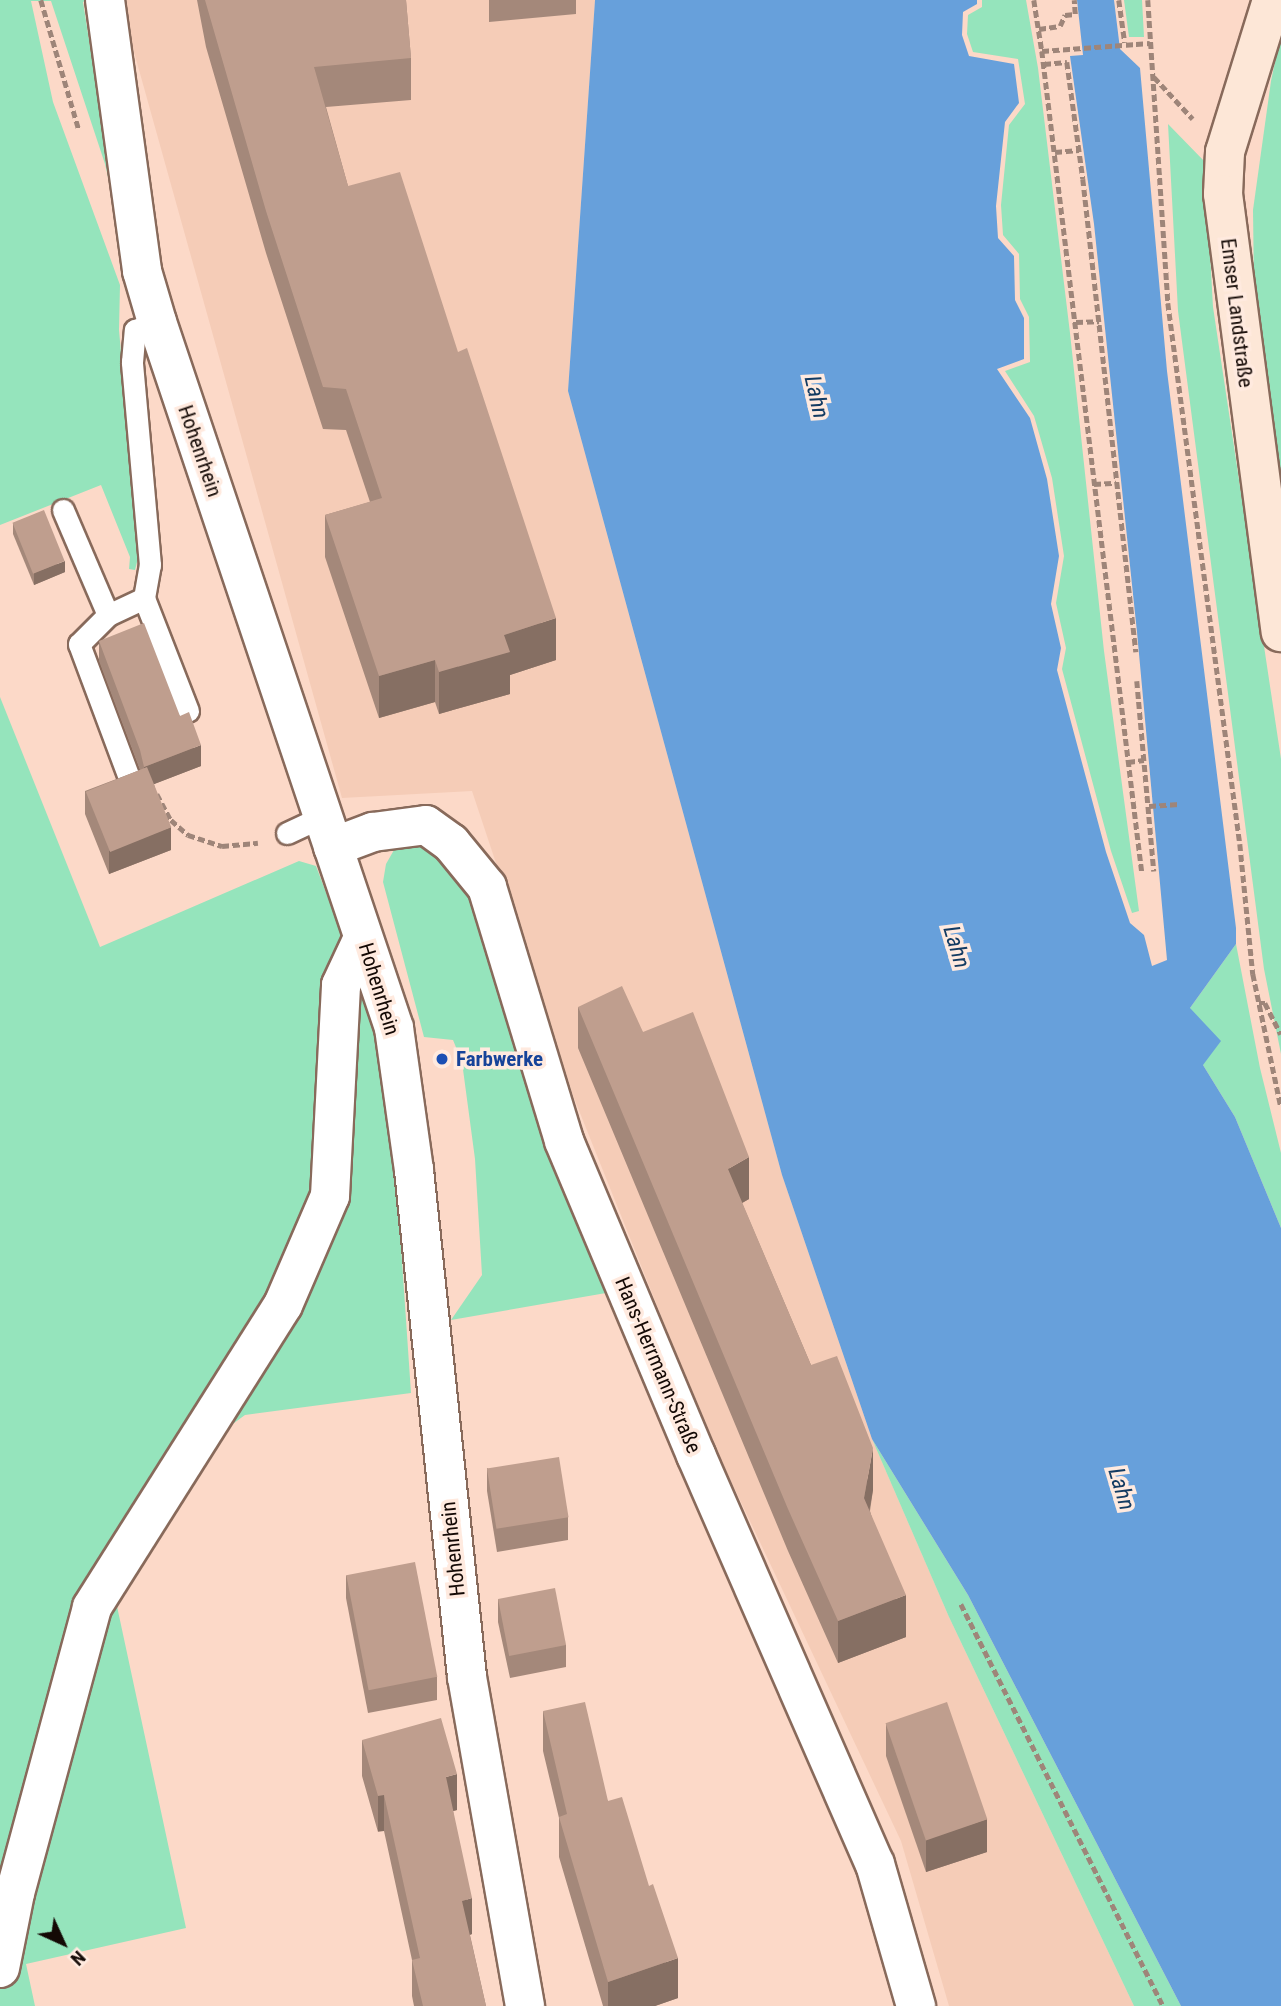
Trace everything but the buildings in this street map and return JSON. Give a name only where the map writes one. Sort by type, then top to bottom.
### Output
[{"type":"street","name":"Hohenrhein","points":[[105,0],[142,271],[394,1028],[414,1170],[467,1677],[525,2006]]},
{"type":"street","name":"Emser Landstraße","points":[[1272,0],[1225,152],[1223,194],[1281,632]]},
{"type":"street","name":"Hans-Herrmann-Straße","points":[[328,832],[373,832],[426,825],[452,843],[486,887],[564,1141],[696,1455],[875,1864],[916,2006]]},
{"type":"street","points":[[0,1968],[15,1893],[92,1607],[283,1305],[330,1196],[341,985],[363,938]]},
{"type":"lane","points":[[157,322],[135,330],[132,362],[150,565],[144,598],[188,711]]},
{"type":"lane","points":[[63,510],[108,615]]},
{"type":"lane","points":[[128,775],[79,644],[108,615],[144,598]]},
{"type":"lane","points":[[287,833],[328,832]]},
{"type":"path","points":[[1034,0],[1055,152],[1142,872]]},
{"type":"path","points":[[1039,29],[1060,26],[1065,16],[1075,14],[1074,0]]},
{"type":"path","points":[[1119,0],[1125,43]]},
{"type":"path","points":[[1148,0],[1168,303],[1259,1003],[1281,1107]]},
{"type":"path","points":[[1042,51],[1151,43]]},
{"type":"path","points":[[1044,64],[1067,62],[1136,652]]},
{"type":"path","points":[[1154,77],[1225,152]]},
{"type":"path","points":[[1055,152],[1079,150]]},
{"type":"path","points":[[1076,322],[1099,321]]},
{"type":"path","points":[[1094,485],[1116,483]]},
{"type":"path","points":[[1138,681],[1154,871]]},
{"type":"path","points":[[1128,762],[1144,760]]},
{"type":"path","points":[[128,775],[152,785],[171,820],[188,835],[222,846],[253,845],[287,833]]},
{"type":"path","points":[[1149,806],[1179,804]]},
{"type":"path","points":[[1259,1003],[1265,1003],[1281,1034]]},
{"type":"path","points":[[961,1604],[1163,2006]]},
{"type":"shaded area","points":[[126,0],[595,0],[568,391],[782,1175],[872,1439],[949,1617],[1134,2006],[949,2006],[901,1841],[706,1428],[574,1098],[472,791],[342,798],[129,34]]},
{"type":"green space","points":[[0,0],[87,0],[83,2],[117,216],[105,164],[51,1],[31,1],[53,102],[120,285],[119,330],[139,554],[135,570],[129,569],[130,557],[101,485],[0,525]]},
{"type":"green space","points":[[982,0],[1026,0],[1038,68],[1104,651],[1139,911],[1132,913],[1111,851],[1062,669],[1066,648],[1056,603],[1064,556],[1052,478],[1034,416],[1005,371],[1030,362],[1029,317],[1020,299],[1019,254],[1003,235],[1001,205],[1009,125],[1025,104],[1018,59],[973,52],[967,34],[968,15],[982,7]]},
{"type":"green space","points":[[1124,0],[1142,0],[1144,37],[1129,37]]},
{"type":"green space","points":[[1281,34],[1281,493],[1254,284],[1253,210],[1271,81]]},
{"type":"green space","points":[[1168,124],[1205,162],[1213,307],[1281,759],[1281,1054],[1264,969],[1178,311]]},
{"type":"green space","points":[[0,697],[100,947],[299,861],[316,866],[359,980],[379,1050],[393,1129],[411,1393],[245,1415],[160,1477],[109,1569],[186,1928],[26,1964],[35,2006],[0,2006]]},
{"type":"green space","points":[[421,844],[437,849],[458,877],[481,920],[547,1152],[606,1293],[451,1320],[482,1275],[475,1159],[462,1062],[453,1040],[424,1037],[383,882],[386,864],[394,850]]},
{"type":"green space","points":[[1236,944],[1260,1068],[1281,1153],[1281,1228],[1235,1117],[1203,1065],[1190,1008]]},
{"type":"green space","points":[[872,1439],[968,1595],[1181,2006],[1134,2006],[949,1617]]},
{"type":"water","name":"Lahn","points":[[595,0],[977,0],[977,4],[963,12],[962,35],[969,56],[1014,64],[1019,103],[1005,122],[996,206],[998,238],[1014,256],[1015,300],[1024,318],[1024,359],[997,369],[1030,418],[1047,479],[1059,556],[1051,604],[1061,648],[1057,670],[1106,852],[1130,923],[1144,935],[1152,966],[1167,960],[1137,632],[1094,224],[1070,56],[1083,55],[1077,0],[1114,0],[1120,49],[1140,68],[1167,371],[1236,928],[1236,944],[1190,1008],[1221,1041],[1203,1065],[1235,1117],[1281,1228],[1281,2006],[1181,2006],[968,1595],[872,1439],[782,1175],[568,391]]},
{"type":"place","name":"Farbwerke","points":[[442,1059]]}]
